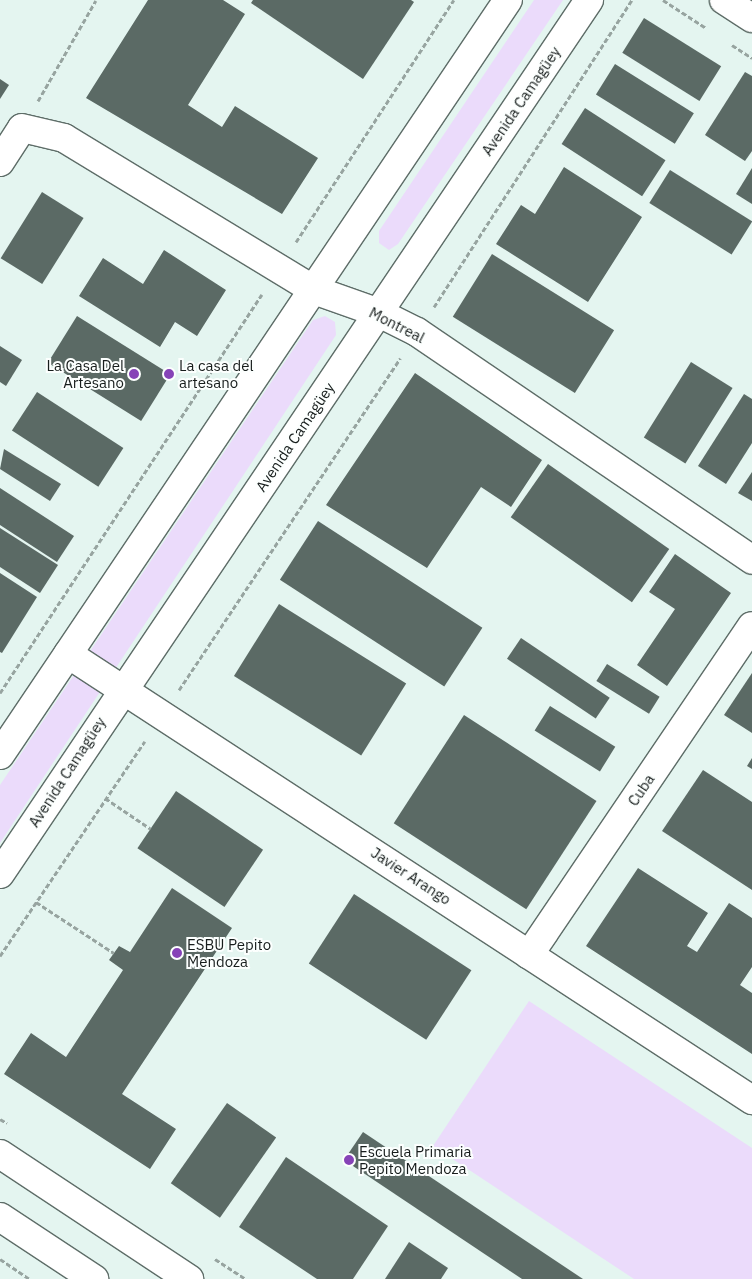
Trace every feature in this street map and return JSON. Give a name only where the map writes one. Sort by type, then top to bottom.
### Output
[{"type":"main road","name":"Avenida Camagüey","points":[[0,874],[122,689],[379,313],[589,0]]},
{"type":"main road","points":[[724,0],[752,18]]},
{"type":"main road","points":[[0,755],[505,3]]},
{"type":"main road","points":[[0,162],[22,128]]},
{"type":"main road","name":"Montreal","points":[[22,128],[64,138],[278,270],[314,290],[379,313],[417,332],[752,560]]},
{"type":"main road","name":"Cuba","points":[[529,955],[752,626]]},
{"type":"main road","name":"Javier Arango","points":[[68,654],[122,689],[164,713],[752,1100]]},
{"type":"main road","points":[[0,1154],[189,1279]]},
{"type":"main road","points":[[0,1217],[94,1279]]},
{"type":"path","points":[[22,128],[96,0]]},
{"type":"path","points":[[0,693],[454,0]]},
{"type":"path","points":[[0,956],[417,332],[632,0]]},
{"type":"path","points":[[105,798],[151,829]]},
{"type":"path","points":[[36,902],[114,953]]},
{"type":"path","points":[[0,1259],[30,1279]]},
{"type":"shaded area","points":[[534,0],[563,0],[398,244],[389,250],[379,243],[379,231]]},
{"type":"shaded area","points":[[325,316],[335,322],[336,335],[0,843],[0,785],[313,320]]},
{"type":"shaded area","points":[[529,1001],[752,1148],[752,1279],[634,1279],[433,1146]]},
{"type":"building","points":[[148,0],[223,0],[245,14],[188,105],[222,127],[235,106],[318,158],[282,214],[86,98]]},
{"type":"building","points":[[253,0],[411,0],[414,2],[363,79],[251,3]]},
{"type":"building","points":[[644,18],[721,66],[699,101],[622,53]]},
{"type":"building","points":[[615,64],[694,113],[675,144],[596,95]]},
{"type":"building","points":[[745,72],[752,76],[752,151],[745,161],[705,135]]},
{"type":"building","points":[[0,79],[9,85],[0,99]]},
{"type":"building","points":[[585,108],[666,160],[642,196],[562,144]]},
{"type":"building","points":[[564,167],[642,217],[588,302],[496,244],[521,205],[535,214]]},
{"type":"building","points":[[752,168],[752,204],[736,194]]},
{"type":"building","points":[[670,170],[752,221],[732,254],[649,203]]},
{"type":"building","points":[[42,192],[84,218],[42,284],[1,258]]},
{"type":"building","points":[[164,250],[226,290],[197,336],[175,322],[160,347],[79,296],[103,258],[143,284]]},
{"type":"building","points":[[492,254],[614,330],[575,393],[453,317]]},
{"type":"building","points":[[77,316],[170,374],[141,421],[48,363]]},
{"type":"building","points":[[0,346],[22,360],[6,386],[0,382]]},
{"type":"building","points":[[691,362],[733,388],[685,463],[644,437]]},
{"type":"building","points":[[415,373],[542,460],[511,507],[481,487],[427,568],[326,505]]},
{"type":"building","points":[[37,392],[123,448],[98,487],[12,431]]},
{"type":"building","points":[[744,394],[752,399],[752,443],[726,484],[698,466]]},
{"type":"building","points":[[4,449],[61,484],[50,501],[0,469]]},
{"type":"building","points":[[548,464],[669,549],[632,602],[511,517]]},
{"type":"building","points":[[752,472],[752,501],[738,493]]},
{"type":"building","points":[[0,488],[74,536],[57,562],[0,525]]},
{"type":"building","points":[[318,521],[482,628],[444,686],[280,580]]},
{"type":"building","points":[[0,528],[58,565],[40,593],[0,567]]},
{"type":"building","points":[[675,554],[731,593],[667,686],[637,665],[675,609],[649,592]]},
{"type":"building","points":[[0,573],[37,597],[2,653],[0,652]]},
{"type":"building","points":[[279,604],[406,683],[361,756],[234,676]]},
{"type":"building","points":[[521,638],[610,698],[596,719],[507,659]]},
{"type":"building","points":[[607,664],[660,697],[649,714],[596,681]]},
{"type":"building","points":[[752,673],[752,733],[724,715]]},
{"type":"building","points":[[550,706],[615,747],[600,771],[535,731]]},
{"type":"building","points":[[464,715],[597,801],[526,909],[394,823]]},
{"type":"building","points":[[752,758],[752,769],[747,766]]},
{"type":"building","points":[[703,770],[752,802],[752,890],[662,831]]},
{"type":"building","points":[[176,791],[263,850],[224,907],[137,848]]},
{"type":"building","points":[[638,868],[708,913],[687,946],[697,952],[729,903],[752,918],[752,967],[740,985],[752,993],[752,1054],[586,946]]},
{"type":"building","points":[[172,888],[232,928],[122,1094],[176,1129],[150,1169],[4,1074],[31,1033],[66,1057],[123,970],[109,960],[119,946],[130,952]]},
{"type":"building","points":[[354,894],[471,970],[426,1040],[309,964]]},
{"type":"building","points":[[227,1103],[276,1137],[220,1218],[171,1183]]},
{"type":"building","points":[[363,1132],[583,1279],[522,1279],[344,1160]]},
{"type":"building","points":[[286,1157],[388,1226],[353,1279],[317,1279],[239,1227]]},
{"type":"building","points":[[409,1242],[448,1268],[441,1279],[385,1279]]},
{"type":"place","name":"La Casa Del Artesano","points":[[134,374]]},
{"type":"place","name":"La casa del artesano","points":[[169,374]]},
{"type":"place","name":"ESBU Pepito Mendoza","points":[[177,953]]},
{"type":"place","name":"Escuela Primaria Pepito Mendoza","points":[[349,1160]]}]
